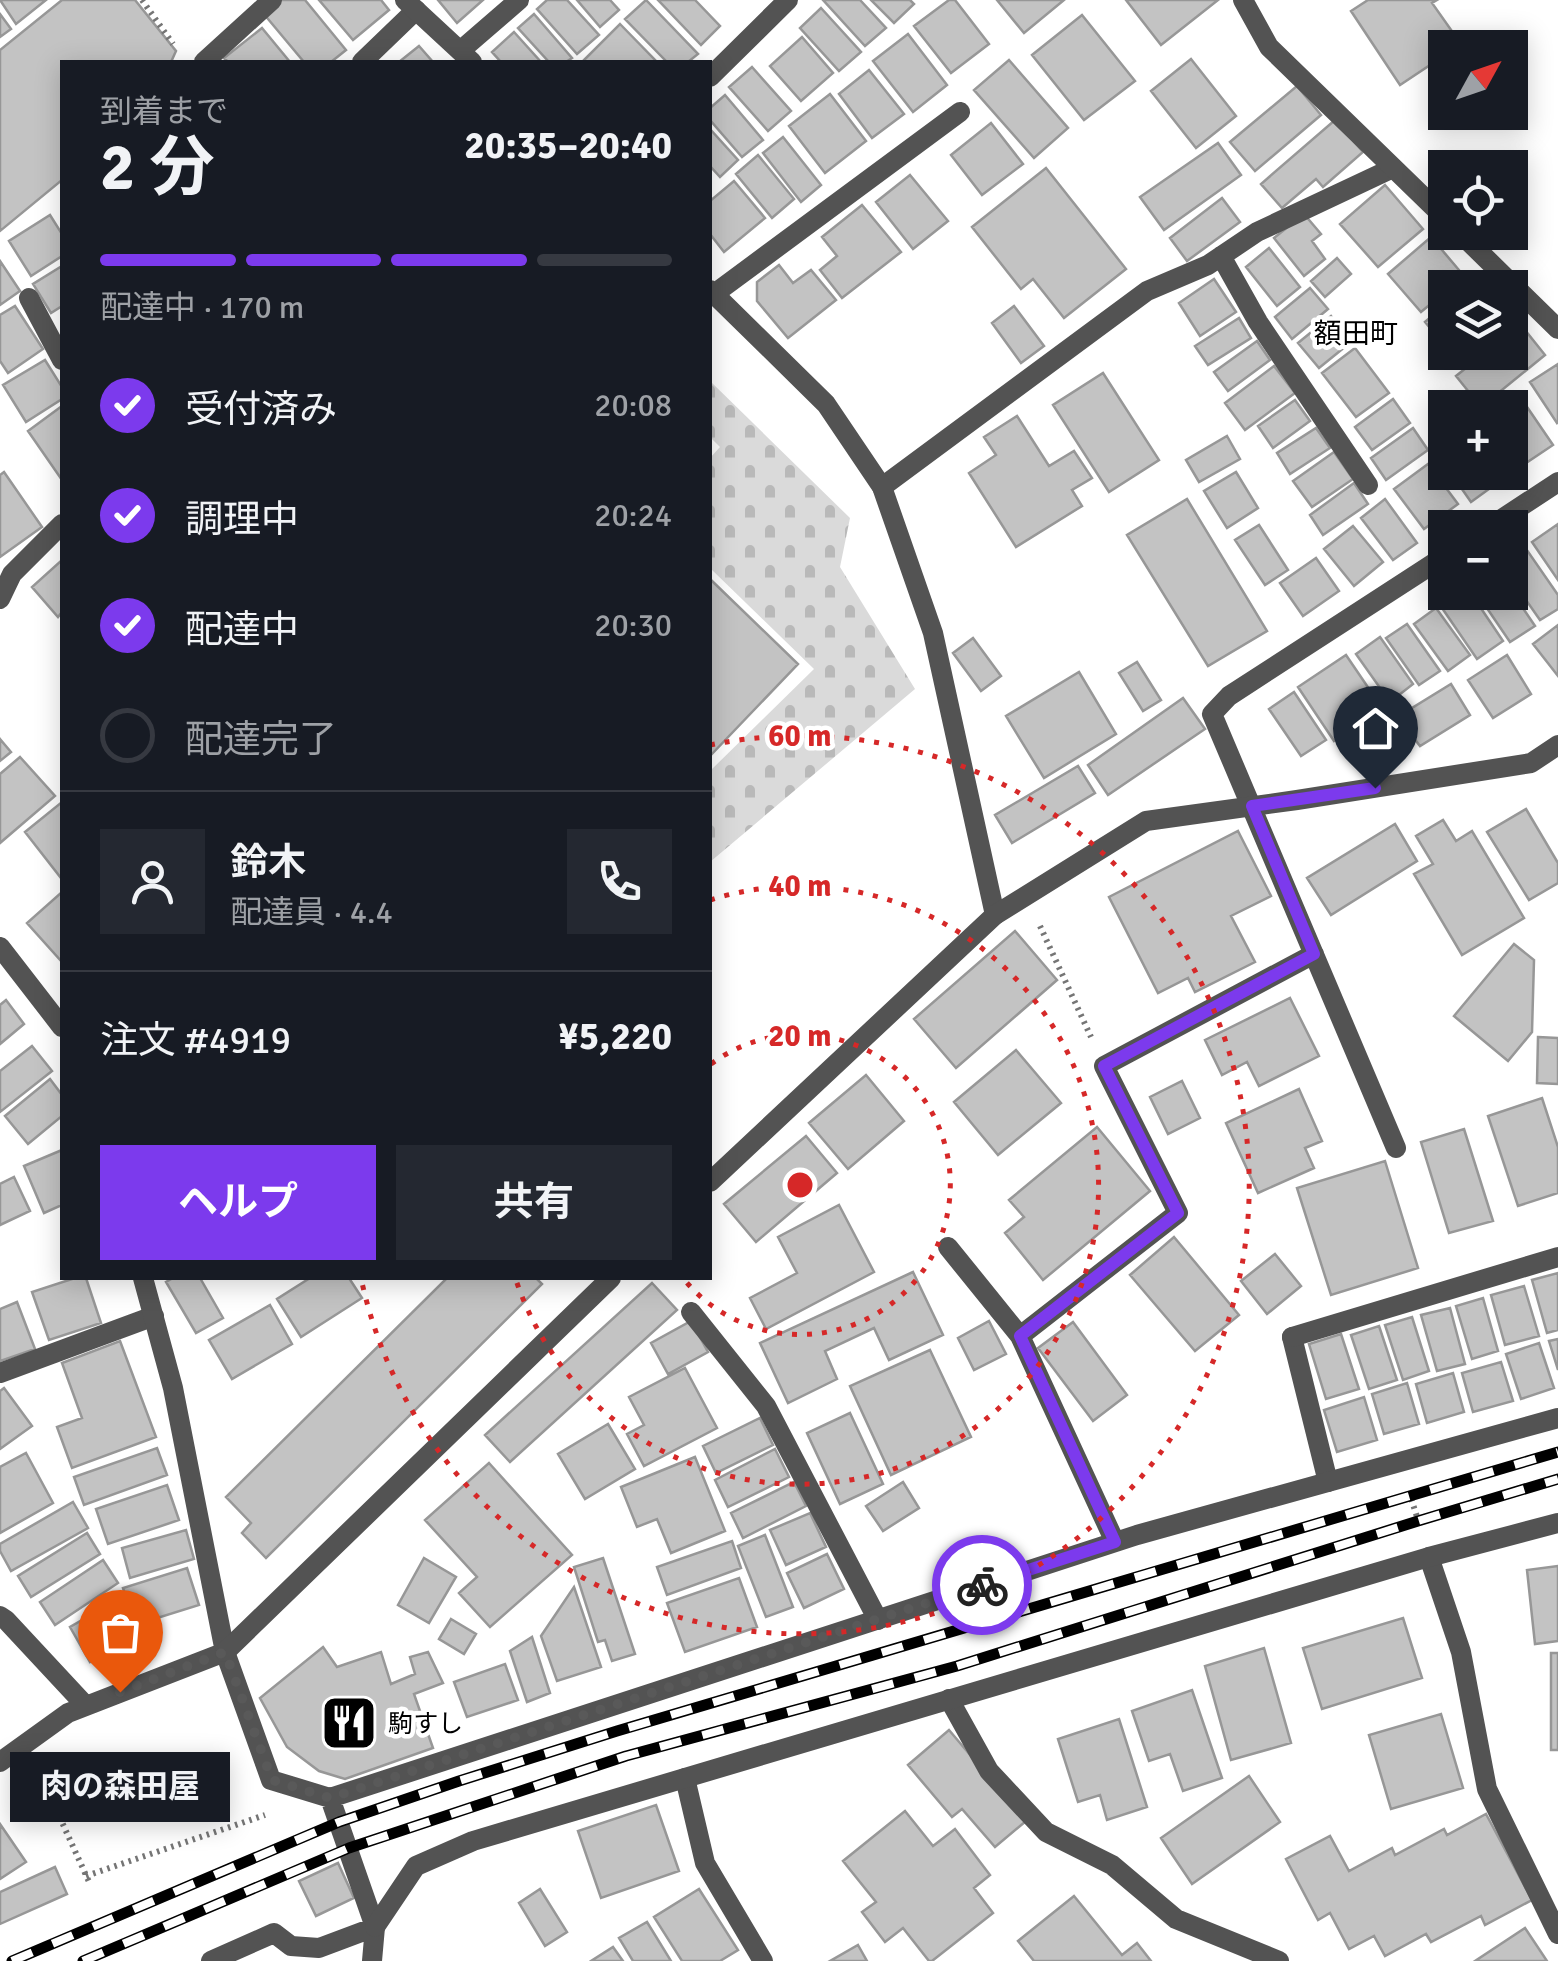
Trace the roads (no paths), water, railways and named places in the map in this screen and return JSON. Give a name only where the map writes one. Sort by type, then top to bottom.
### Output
[{"type":"street","points":[[206,60],[272,0]]},
{"type":"street","points":[[364,60],[411,5],[466,57],[519,0]]},
{"type":"street","points":[[712,75],[788,0]]},
{"type":"street","points":[[1242,0],[1269,47],[1428,202]]},
{"type":"street","points":[[960,112],[712,292],[826,404],[882,487],[934,633],[995,914]]},
{"type":"street","points":[[882,487],[1147,291],[1208,266],[1257,232],[1393,168]]},
{"type":"street","points":[[1478,250],[1558,328]]},
{"type":"street","points":[[1221,256],[1258,322],[1368,485]]},
{"type":"street","points":[[29,298],[60,356]]},
{"type":"street","points":[[1515,510],[1558,482]]},
{"type":"street","points":[[0,599],[12,574],[60,526]]},
{"type":"street","points":[[1396,1148],[1212,714],[1230,696],[1428,567]]},
{"type":"street","points":[[712,1180],[995,914],[1146,821],[1531,764],[1558,745]]},
{"type":"street","points":[[0,946],[58,1012]]},
{"type":"street","points":[[1020,1336],[1178,1213],[1104,1066],[1314,954]]},
{"type":"street","points":[[948,1247],[1020,1336],[1115,1542]]},
{"type":"street","points":[[1328,1482],[1292,1337],[1558,1257]]},
{"type":"street","points":[[145,1280],[172,1388],[225,1652],[272,1780],[330,1798],[1115,1542],[1558,1418]]},
{"type":"street","points":[[0,1762],[68,1712],[225,1652],[609,1280]]},
{"type":"street","points":[[691,1312],[766,1406],[878,1620]]},
{"type":"street","points":[[0,1373],[154,1316]]},
{"type":"street","points":[[211,1961],[274,1933],[291,1954],[319,1948],[375,1926],[416,1866],[472,1841],[1429,1557],[1558,1524]]},
{"type":"street","points":[[1429,1557],[1460,1652],[1487,1789],[1558,1934]]},
{"type":"street","points":[[0,1616],[86,1706]]},
{"type":"street","points":[[949,1700],[990,1771],[1046,1832],[1112,1865],[1176,1919],[1280,1961]]},
{"type":"street","points":[[685,1778],[705,1863],[763,1961]]},
{"type":"street","points":[[330,1798],[375,1926],[372,1961]]},
{"type":"railway","points":[[12,1961],[339,1822],[459,1781],[1558,1452]]},
{"type":"railway","points":[[83,1961],[349,1848],[626,1756],[957,1666],[1558,1479]]},
{"type":"place","name":"肉の森田屋","points":[[120,1692]]},
{"type":"place","name":"駒すし","points":[[349,1723]]},
{"type":"district","name":"額田町","points":[[1356,334]]}]
